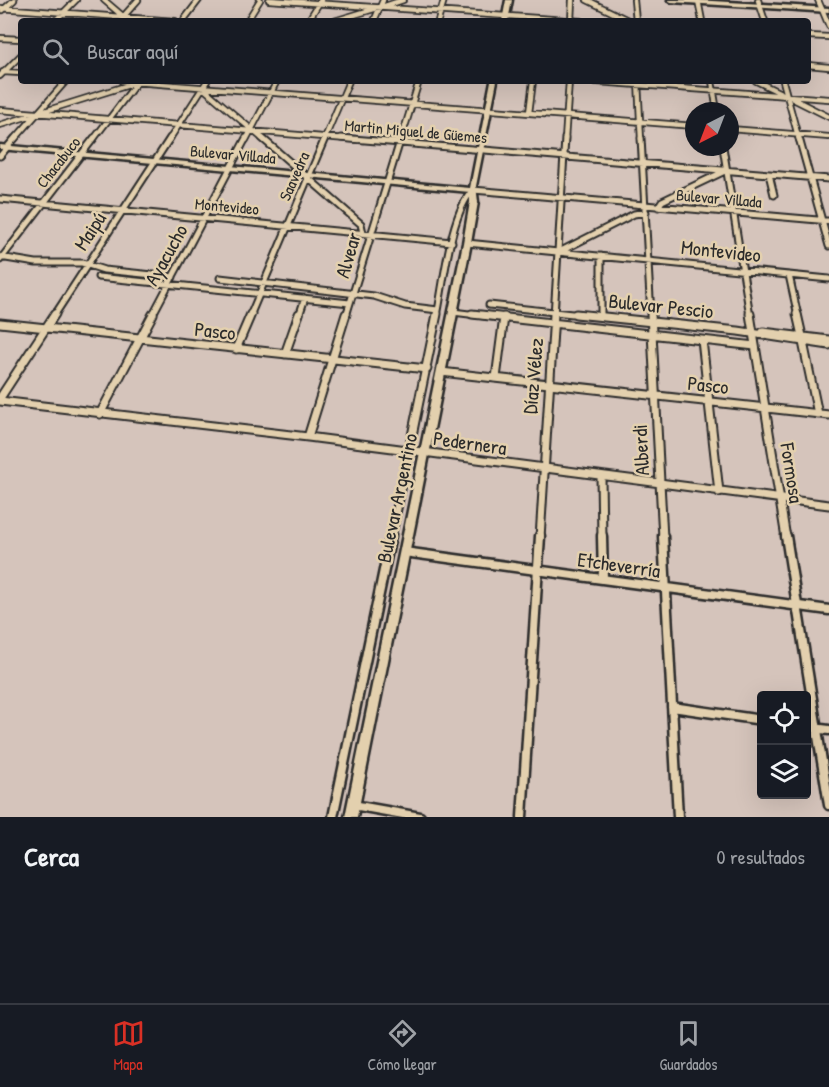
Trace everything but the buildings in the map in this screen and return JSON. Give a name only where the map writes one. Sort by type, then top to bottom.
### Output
[{"type":"main road","points":[[504,18],[507,0]]},
{"type":"main road","points":[[671,0],[759,3],[829,10]]},
{"type":"main road","name":"Bulevar Argentino","points":[[351,817],[467,243],[471,219],[470,188],[491,84]]},
{"type":"main road","name":"Bulevar Villada","points":[[3,150],[470,188]]},
{"type":"street","points":[[1,10],[14,0]]},
{"type":"street","points":[[58,18],[76,0]]},
{"type":"street","points":[[104,0],[121,18]]},
{"type":"street","points":[[123,18],[138,0]]},
{"type":"street","points":[[185,18],[199,0]]},
{"type":"street","points":[[249,18],[260,0]]},
{"type":"street","points":[[269,0],[320,2],[495,18]]},
{"type":"street","points":[[375,18],[383,0]]},
{"type":"street","points":[[344,18],[403,0]]},
{"type":"street","points":[[439,18],[444,0]]},
{"type":"street","points":[[571,18],[572,0]]},
{"type":"street","points":[[588,0],[624,18]]},
{"type":"street","points":[[634,0],[636,18]]},
{"type":"street","points":[[818,0],[829,26]]},
{"type":"street","points":[[698,1],[701,18]]},
{"type":"street","points":[[310,18],[320,2]]},
{"type":"street","points":[[759,3],[764,18]]},
{"type":"street","points":[[1,10],[112,18]]},
{"type":"street","points":[[811,36],[829,37]]},
{"type":"street","points":[[0,38],[18,39]]},
{"type":"street","points":[[1,73],[18,58]]},
{"type":"street","points":[[811,65],[829,67]]},
{"type":"street","points":[[1,73],[18,73]]},
{"type":"street","points":[[3,150],[63,84]]},
{"type":"street","points":[[0,125],[131,84]]},
{"type":"street","name":"Chacabuco","points":[[1,258],[135,84]]},
{"type":"street","points":[[159,84],[685,125]]},
{"type":"street","name":"Maipú","points":[[0,400],[205,84]]},
{"type":"street","name":"Ayacucho","points":[[100,414],[276,84]]},
{"type":"street","name":"Saavedra","points":[[236,350],[307,175],[326,137],[348,84]]},
{"type":"street","name":"Alvear","points":[[308,437],[418,84]]},
{"type":"street","points":[[529,113],[533,84]]},
{"type":"street","name":"Díaz Vélez","points":[[522,817],[568,84]]},
{"type":"street","name":"Alberdi","points":[[638,84],[678,817]]},
{"type":"street","points":[[648,84],[829,99]]},
{"type":"street","points":[[713,84],[716,102]]},
{"type":"street","points":[[762,84],[829,117]]},
{"type":"street","points":[[784,84],[810,177],[826,221],[829,246]]},
{"type":"street","points":[[203,88],[251,131],[307,175],[361,224],[363,233]]},
{"type":"street","name":"Martin Miguel de Güemes","points":[[0,110],[829,179]]},
{"type":"street","points":[[739,130],[829,137]]},
{"type":"street","name":"Formosa","points":[[725,156],[797,606],[812,727],[829,804]]},
{"type":"street","points":[[658,207],[662,201],[727,170]]},
{"type":"street","points":[[769,174],[774,195]]},
{"type":"street","points":[[333,817],[411,452],[452,242],[470,188]]},
{"type":"street","name":"Bulevar Villada","points":[[470,188],[646,209],[658,207],[826,221]]},
{"type":"street","name":"Montevideo","points":[[0,198],[42,204],[452,242]]},
{"type":"street","points":[[558,252],[646,209]]},
{"type":"street","points":[[460,218],[471,219]]},
{"type":"street","name":"Montevideo","points":[[467,243],[829,279]]},
{"type":"street","points":[[601,256],[601,316]]},
{"type":"street","points":[[1,258],[36,263],[88,265],[104,270],[351,303]]},
{"type":"street","points":[[446,270],[461,271]]},
{"type":"street","points":[[789,275],[818,414]]},
{"type":"street","points":[[98,277],[171,279]]},
{"type":"street","points":[[220,278],[354,294],[405,306],[438,310]]},
{"type":"street","points":[[285,354],[305,298]]},
{"type":"street","name":"Bulevar Pescio","points":[[489,305],[803,339]]},
{"type":"street","name":"Bulevar Pescio","points":[[453,312],[755,346]]},
{"type":"street","points":[[496,378],[504,317]]},
{"type":"street","name":"Pasco","points":[[0,323],[427,369]]},
{"type":"street","points":[[803,339],[829,340]]},
{"type":"street","points":[[803,339],[829,345]]},
{"type":"street","points":[[702,340],[718,492]]},
{"type":"street","name":"Pasco","points":[[441,372],[829,415]]},
{"type":"street","name":"Pedernera","points":[[0,400],[100,414],[308,437],[543,470],[829,506]]},
{"type":"street","points":[[601,477],[603,579]]},
{"type":"street","name":"Etcheverría","points":[[404,552],[829,610]]},
{"type":"street","points":[[672,707],[757,719]]},
{"type":"street","points":[[812,727],[829,730]]},
{"type":"street","points":[[353,805],[377,813],[420,817]]}]
